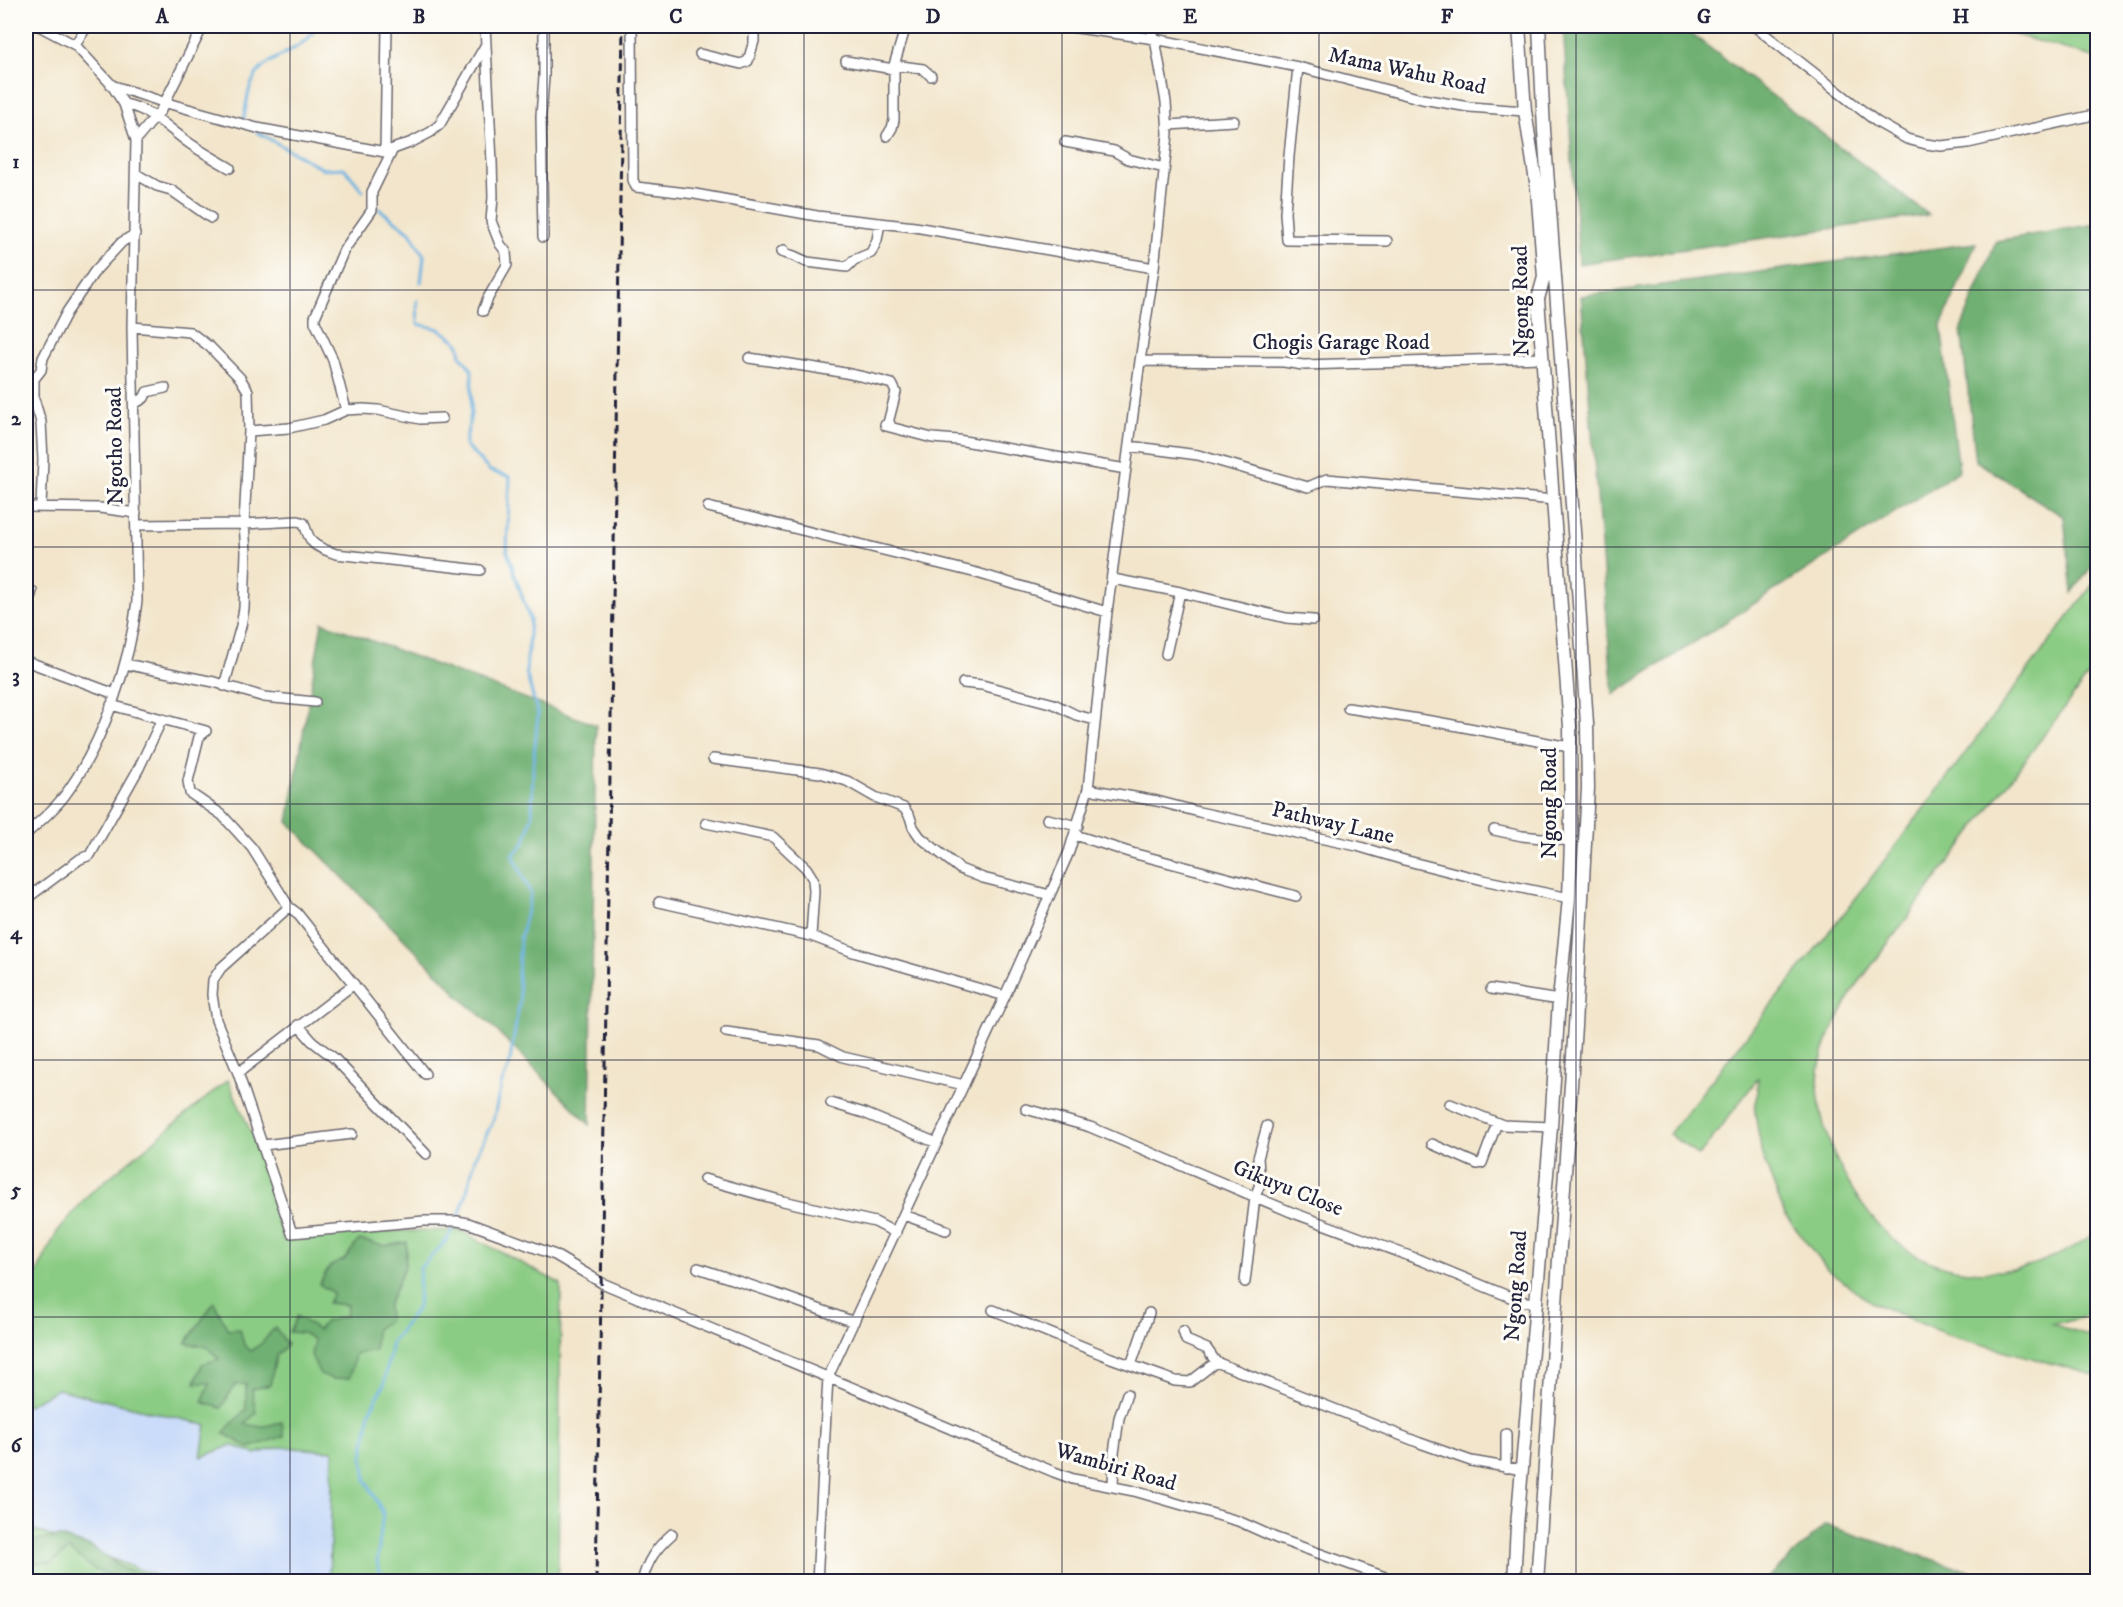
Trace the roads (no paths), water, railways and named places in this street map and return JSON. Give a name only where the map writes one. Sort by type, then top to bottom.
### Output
[{"type":"main road","name":"Ngong Road","points":[[1514,1581],[1569,898],[1571,841],[1570,727],[1538,299],[1544,277],[1537,188],[1525,111],[1519,26]]},
{"type":"main road","name":"Ngong Road","points":[[1538,1581],[1575,1026],[1588,788],[1587,724],[1544,130],[1539,26]]},
{"type":"street","name":"Ngotho Road","points":[[26,834],[64,797],[83,765],[111,705],[125,664],[133,632],[137,601],[132,327],[136,140],[124,104],[111,84],[75,45],[39,26]]},
{"type":"street","points":[[75,45],[87,26]]},
{"type":"street","points":[[136,140],[156,117],[203,26]]},
{"type":"street","points":[[346,410],[333,360],[315,322],[315,317],[344,250],[372,210],[372,192],[389,151],[387,26]]},
{"type":"street","points":[[483,311],[507,265],[506,252],[500,244],[491,221],[492,162],[485,26]]},
{"type":"street","points":[[543,237],[541,116],[544,26]]},
{"type":"street","points":[[632,26],[633,180],[636,187],[695,194],[817,216],[915,227],[1154,268]]},
{"type":"street","points":[[700,54],[741,64],[748,61],[754,41],[754,26]]},
{"type":"street","points":[[887,136],[894,120],[894,67],[906,26]]},
{"type":"street","name":"Mama Wahu Road","points":[[1064,26],[1155,39],[1298,67],[1422,99],[1469,108],[1525,111]]},
{"type":"street","points":[[817,1581],[828,1377],[1050,895],[1077,831],[1088,789],[1107,612],[1154,268],[1168,125],[1155,39],[1150,26]]},
{"type":"street","points":[[1754,26],[1877,122],[1907,139],[1926,144],[1941,146],[1968,143],[2097,114]]},
{"type":"street","points":[[111,84],[163,102],[257,128],[389,151],[431,132],[440,124],[485,46]]},
{"type":"street","points":[[846,61],[923,69],[931,76]]},
{"type":"street","points":[[1298,67],[1289,156],[1287,240],[1387,241]]},
{"type":"street","points":[[124,104],[139,108],[156,117],[189,143],[230,168]]},
{"type":"street","points":[[1168,125],[1234,121]]},
{"type":"street","points":[[1065,142],[1114,151],[1128,159],[1164,168]]},
{"type":"street","points":[[136,174],[157,186],[171,190],[211,218]]},
{"type":"street","points":[[784,250],[781,252],[807,262],[847,267],[854,260],[872,253],[880,223]]},
{"type":"street","points":[[41,506],[43,460],[41,422],[34,399],[34,379],[41,370],[43,358],[67,312],[95,272],[122,242],[135,234]]},
{"type":"street","points":[[132,327],[190,332],[210,347],[240,378],[248,391],[244,608],[224,686]]},
{"type":"street","points":[[749,358],[826,369],[883,380],[892,384],[896,392],[888,423],[890,424],[886,426],[932,438],[950,439],[1126,470]]},
{"type":"street","name":"Chogis Garage Road","points":[[1140,361],[1284,362],[1303,365],[1543,358]]},
{"type":"street","points":[[134,404],[144,398],[147,392],[165,388]]},
{"type":"street","points":[[249,431],[289,428],[324,420],[346,410],[378,410],[420,419],[442,418]]},
{"type":"street","points":[[1129,446],[1198,454],[1308,487],[1327,479],[1554,500]]},
{"type":"street","points":[[26,507],[100,508],[136,513]]},
{"type":"street","points":[[708,507],[977,573],[1107,612]]},
{"type":"street","points":[[136,525],[244,525],[298,521],[304,523],[309,540],[313,544],[336,554],[480,570]]},
{"type":"street","points":[[1113,579],[1180,592],[1286,618],[1313,620]]},
{"type":"street","points":[[26,612],[32,591]]},
{"type":"street","points":[[1166,654],[1180,592]]},
{"type":"street","points":[[26,661],[115,694]]},
{"type":"street","points":[[125,664],[264,697],[315,702]]},
{"type":"street","points":[[963,683],[982,685],[1054,704],[1076,716],[1095,720]]},
{"type":"street","points":[[111,705],[206,731],[198,741],[188,781],[190,792],[222,815],[252,848],[289,907],[297,913],[426,1074]]},
{"type":"street","points":[[1348,708],[1569,747]]},
{"type":"street","points":[[26,899],[80,859],[90,855],[139,768],[162,719]]},
{"type":"street","points":[[713,759],[820,773],[847,782],[875,797],[904,808],[920,837],[960,869],[983,878],[1050,895]]},
{"type":"street","name":"Pathway Lane","points":[[1088,789],[1157,801],[1357,846],[1483,880],[1569,898]]},
{"type":"street","points":[[1047,819],[1132,854],[1296,896]]},
{"type":"street","points":[[706,823],[773,837],[806,868],[813,879],[814,891],[811,936]]},
{"type":"street","points":[[1494,830],[1522,836],[1571,841]]},
{"type":"street","points":[[658,902],[811,936],[853,952],[1005,996]]},
{"type":"street","points":[[289,907],[221,968],[213,980],[212,995],[216,1020],[264,1145],[352,1134]]},
{"type":"street","points":[[238,1073],[354,984]]},
{"type":"street","points":[[1491,989],[1559,1000]]},
{"type":"street","points":[[298,1025],[312,1041],[334,1058],[426,1154]]},
{"type":"street","points":[[726,1032],[819,1045],[843,1057],[964,1085]]},
{"type":"street","points":[[831,1103],[864,1113],[937,1143]]},
{"type":"street","points":[[1450,1104],[1497,1123],[1520,1127],[1551,1127]]},
{"type":"street","name":"Gikuyu Close","points":[[1026,1109],[1090,1127],[1353,1236],[1423,1261],[1520,1301],[1535,1303]]},
{"type":"street","points":[[1432,1144],[1477,1164],[1482,1163],[1497,1123]]},
{"type":"street","points":[[1245,1282],[1255,1197],[1260,1184],[1257,1169],[1258,1158],[1267,1126]]},
{"type":"street","name":"Wambiri Road","points":[[264,1145],[292,1233],[424,1221],[468,1223],[555,1255],[602,1283],[1053,1472],[1238,1521],[1276,1538],[1399,1581]]},
{"type":"street","points":[[704,1179],[875,1222],[896,1233]]},
{"type":"street","points":[[904,1215],[946,1230]]},
{"type":"street","points":[[698,1268],[854,1322]]},
{"type":"street","points":[[993,1310],[1131,1365],[1183,1383],[1190,1382],[1216,1362]]},
{"type":"street","points":[[1131,1365],[1149,1313]]},
{"type":"street","points":[[1183,1331],[1186,1340],[1207,1349],[1216,1362],[1420,1443],[1472,1461],[1522,1470]]},
{"type":"street","points":[[1113,1487],[1114,1453],[1119,1418],[1126,1394]]},
{"type":"street","points":[[1506,1434],[1506,1468]]},
{"type":"street","points":[[642,1581],[651,1557],[672,1534]]},
{"type":"waterway","points":[[243,122],[248,94],[256,75],[267,64],[306,40],[316,26]]},
{"type":"waterway","points":[[257,132],[323,169],[344,168],[363,191]]},
{"type":"waterway","points":[[378,208],[410,232],[424,256],[421,282]]},
{"type":"waterway","points":[[384,1582],[377,1563],[383,1513],[366,1480],[363,1456],[370,1412],[384,1384],[392,1342],[418,1307],[420,1268],[446,1241],[457,1221],[475,1158],[493,1121],[501,1085],[509,1066],[520,1000],[518,975],[520,939],[531,894],[513,855],[525,842],[532,816],[533,765],[538,715],[526,672],[530,620],[507,551],[510,477],[490,471],[465,445],[471,413],[472,370],[461,356],[459,345],[455,340],[439,329],[418,324],[417,301]]},
{"type":"railway","points":[[596,1582],[623,26]]}]
